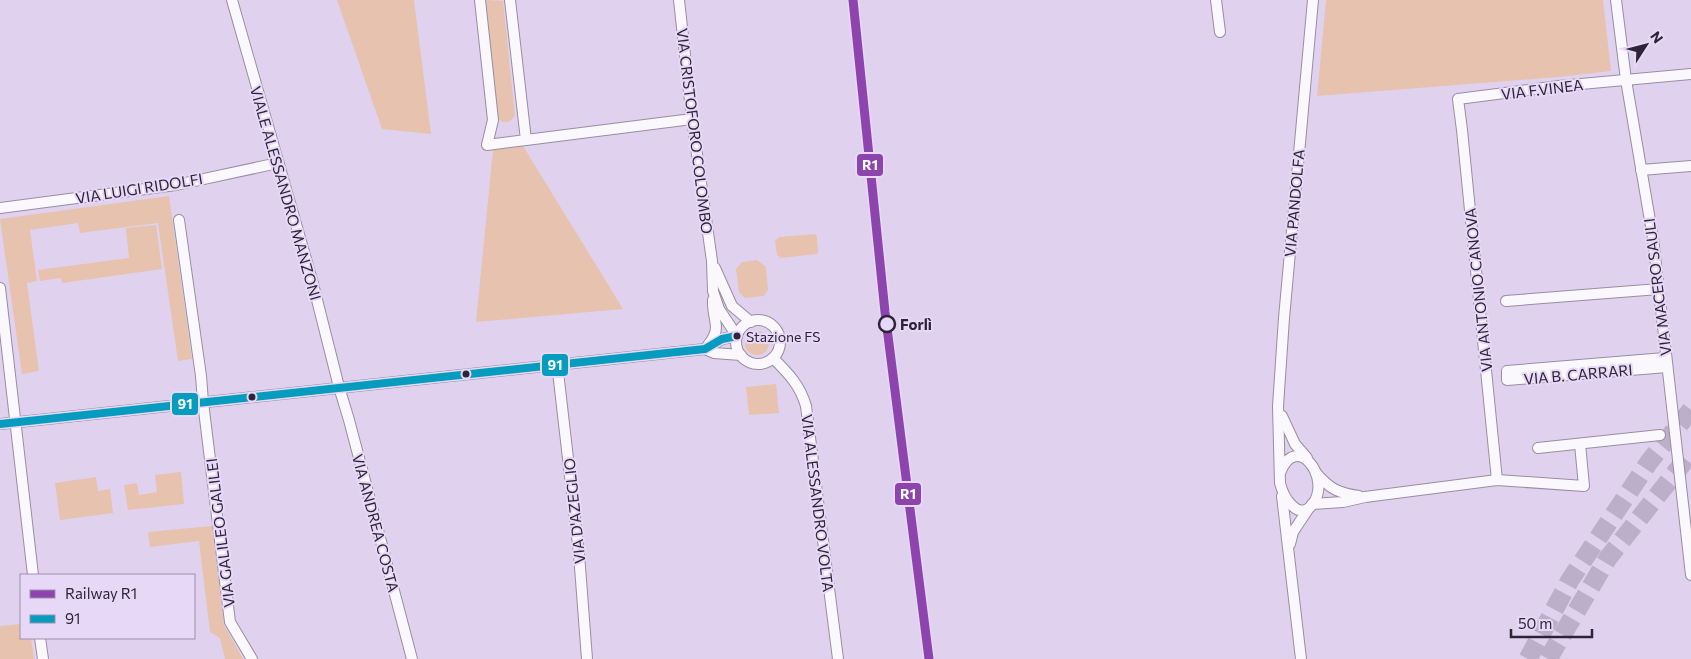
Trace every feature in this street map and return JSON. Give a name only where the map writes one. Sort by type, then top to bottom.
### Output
[{"type":"street","name":"VIALE ALESSANDRO MANZONI","points":[[232,0],[312,280],[339,387]]},
{"type":"street","points":[[480,0],[493,120],[487,145],[692,119]]},
{"type":"street","points":[[510,0],[526,140]]},
{"type":"street","name":"VIA CRISTOFORO COLOMBO","points":[[679,0],[692,119],[712,261]]},
{"type":"street","points":[[1216,0],[1220,32]]},
{"type":"street","name":"VIA PANDOLFA","points":[[1301,659],[1280,473],[1278,406],[1284,318],[1313,0]]},
{"type":"street","name":"VIA MACERO SAULI","points":[[1616,0],[1626,80],[1653,238],[1666,362],[1686,488],[1691,575]]},
{"type":"street","name":"VIA F.VINEA","points":[[1458,99],[1559,86],[1691,74]]},
{"type":"street","name":"VIA ANTONIO CANOVA","points":[[1458,99],[1497,480]]},
{"type":"street","name":"VIA LUIGI RIDOLFI","points":[[0,208],[176,185],[278,163]]},
{"type":"street","points":[[1641,170],[1691,166]]},
{"type":"street","name":"VIA GALILEO GALILEI","points":[[179,220],[201,376],[202,402],[230,622],[252,659]]},
{"type":"street","points":[[705,349],[715,336],[716,330],[712,308],[712,261]]},
{"type":"street","points":[[712,261],[732,306],[751,322]]},
{"type":"street","points":[[0,288],[33,574]]},
{"type":"street","points":[[1506,301],[1659,289]]},
{"type":"street","points":[[0,424],[557,363],[705,349],[722,340],[737,336],[745,325],[751,322],[765,322],[776,330],[780,345],[778,352],[773,358],[761,364],[747,361],[741,355],[738,349],[737,336],[729,326],[713,292]]},
{"type":"street","points":[[705,349],[714,353],[741,355]]},
{"type":"street","name":"VIA ALESSANDRO VOLTA","points":[[773,358],[796,383],[802,392],[806,406],[838,659]]},
{"type":"street","name":"VIA B. CARRARI","points":[[1666,362],[1507,380],[1507,371],[1666,362]]},
{"type":"street","name":"VIA D'AZEGLIO","points":[[557,363],[579,554],[587,659]]},
{"type":"street","name":"VIA ANDREA COSTA","points":[[339,387],[412,659]]},
{"type":"street","name":"VIA PANDOLFA","points":[[1278,406],[1295,444],[1311,462],[1316,473],[1318,485],[1316,498],[1293,532],[1288,552]]},
{"type":"street","points":[[1538,448],[1660,435]]},
{"type":"street","points":[[1282,492],[1288,502],[1295,508],[1303,510],[1311,506],[1365,497],[1497,480],[1584,486],[1580,444]]},
{"type":"street","points":[[1280,473],[1283,465],[1294,456],[1307,458]]},
{"type":"street","points":[[1316,473],[1333,490],[1343,494],[1365,497]]},
{"type":"street","points":[[40,639],[43,659]]},
{"type":"shaded area","points":[[337,0],[414,0],[431,134],[382,129]]},
{"type":"shaded area","points":[[487,0],[503,1],[515,116],[509,122],[502,122],[497,117]]},
{"type":"shaded area","points":[[1326,0],[1603,0],[1611,71],[1317,96]]},
{"type":"shaded area","points":[[523,146],[623,309],[476,322],[493,150]]},
{"type":"shaded area","points":[[169,196],[192,359],[178,361],[158,223],[80,233],[78,223],[30,230],[37,281],[27,283],[39,371],[22,374],[0,219]]},
{"type":"shaded area","points":[[156,225],[162,269],[62,283],[61,278],[40,281],[38,270],[129,258],[126,228]]},
{"type":"shaded area","points":[[815,234],[817,237],[817,254],[781,258],[777,255],[775,241],[779,237]]},
{"type":"shaded area","points":[[757,260],[766,267],[768,290],[764,296],[745,298],[739,292],[736,269],[742,262]]},
{"type":"shaded area","points":[[757,331],[766,334],[769,343],[766,352],[757,355],[748,352],[745,343],[748,334]]},
{"type":"shaded area","points":[[776,384],[779,413],[749,415],[746,387]]},
{"type":"shaded area","points":[[181,472],[184,504],[128,510],[124,485],[137,483],[139,495],[157,492],[155,475]]},
{"type":"shaded area","points":[[96,477],[98,491],[110,489],[113,513],[60,520],[55,483]]},
{"type":"shaded area","points":[[212,526],[224,625],[243,659],[225,659],[220,638],[210,632],[199,541],[150,547],[148,532]]},
{"type":"shaded area","points":[[20,624],[20,639],[31,639],[34,659],[0,659],[0,626]]},
{"type":"tunnel","points":[[1528,659],[1570,580],[1649,462],[1691,410]]},
{"type":"tunnel","points":[[1548,659],[1608,558],[1691,453]]},
{"type":"rail line","name":"R1","points":[[853,0],[885,312],[929,659]]},
{"type":"transit line","name":"91","points":[[0,424],[705,349],[722,339],[737,336]]},
{"type":"place","name":"Forlì","points":[[887,324]]},
{"type":"place","name":"Stazione FS","points":[[737,336]]}]
